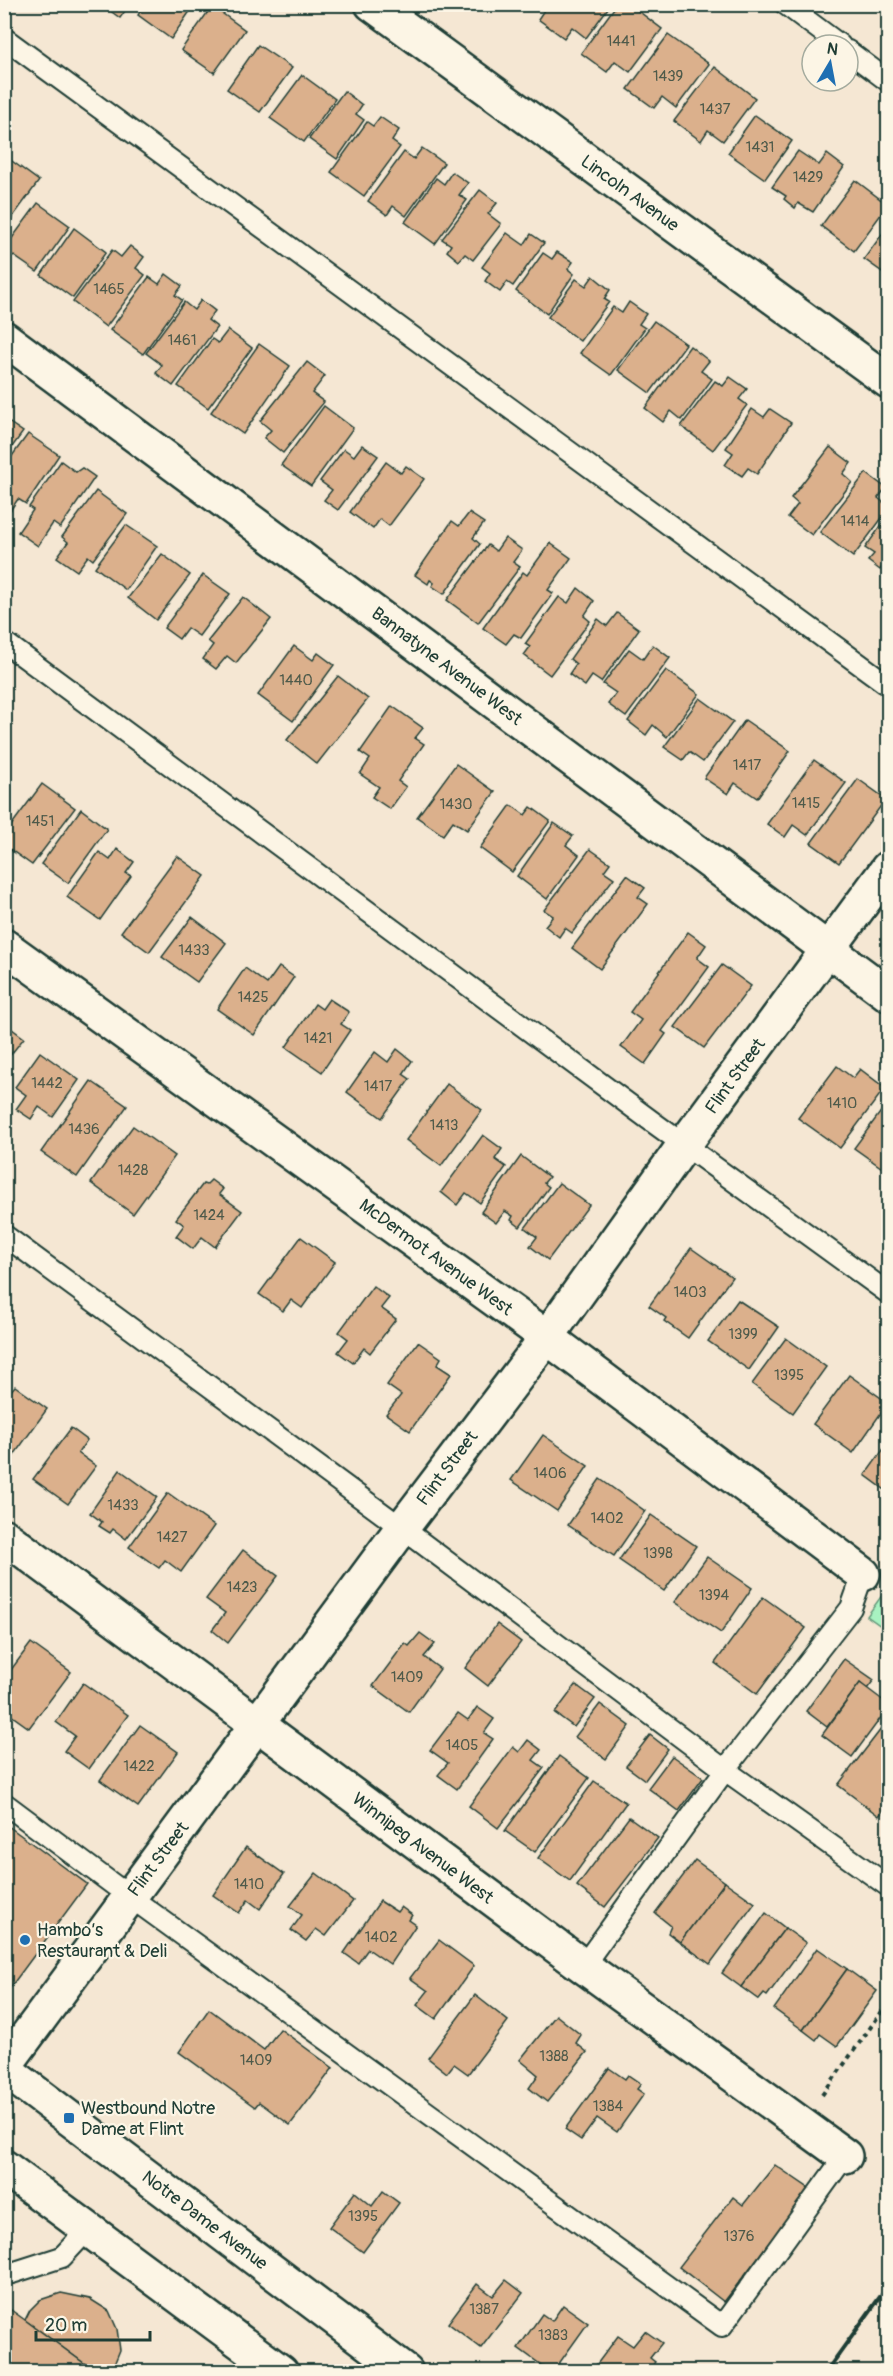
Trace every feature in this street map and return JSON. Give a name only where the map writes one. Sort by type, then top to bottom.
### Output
[{"type":"street","name":"Lincoln Avenue","points":[[372,4],[888,381]]},
{"type":"street","name":"Bannatyne Avenue West","points":[[4,338],[888,993]]},
{"type":"street","name":"Flint Street","points":[[4,2068],[402,1528],[548,1337],[684,1145],[888,868]]},
{"type":"street","name":"McDermot Avenue West","points":[[4,945],[548,1337],[863,1574]]},
{"type":"street","name":"Winnipeg Avenue West","points":[[4,1536],[583,1966],[845,2156]]},
{"type":"street","name":"Notre Dame Avenue","points":[[4,2068],[406,2372]]},
{"type":"street","points":[[4,2167],[281,2372]]},
{"type":"lane","points":[[785,4],[824,33]]},
{"type":"lane","points":[[4,38],[888,685]]},
{"type":"lane","points":[[860,60],[888,81]]},
{"type":"lane","points":[[4,642],[888,1293]]},
{"type":"lane","points":[[4,1235],[402,1528],[725,1770],[888,1886]]},
{"type":"lane","points":[[583,1966],[725,1770],[851,1608],[863,1574]]},
{"type":"lane","points":[[4,1803],[722,2326],[845,2156]]},
{"type":"lane","points":[[4,2269],[12,2273],[62,2257],[88,2229]]},
{"type":"path","points":[[820,2097],[888,2003]]},
{"type":"green space","points":[[888,1587],[888,1631],[867,1616]]},
{"type":"building","points":[[101,4],[130,4],[120,18]]},
{"type":"building","points":[[145,4],[195,4],[171,39],[138,15]]},
{"type":"building","points":[[548,4],[611,4],[586,38],[572,27],[564,38],[538,19]]},
{"type":"building","points":[[617,4],[629,4],[662,29],[630,72],[615,61],[607,72],[581,53]]},
{"type":"building","points":[[212,6],[245,30],[214,73],[181,50]]},
{"type":"building","points":[[668,35],[709,64],[676,108],[662,97],[654,108],[628,89]]},
{"type":"building","points":[[258,45],[292,68],[260,112],[227,89]]},
{"type":"building","points":[[715,67],[755,98],[723,141],[708,130],[701,141],[674,121]]},
{"type":"building","points":[[302,75],[335,99],[304,142],[270,118]]},
{"type":"building","points":[[344,91],[362,105],[356,114],[364,120],[337,159],[309,139]]},
{"type":"building","points":[[755,115],[792,141],[765,179],[728,153]]},
{"type":"building","points":[[380,117],[399,130],[392,141],[400,147],[364,196],[331,172],[367,122],[373,126]]},
{"type":"building","points":[[422,148],[444,163],[406,216],[393,206],[387,215],[368,201],[404,152],[414,159]]},
{"type":"building","points":[[798,151],[819,165],[827,154],[844,167],[813,212],[798,203],[795,208],[784,199],[786,196],[772,187]]},
{"type":"building","points":[[4,156],[39,181],[4,229]]},
{"type":"building","points":[[452,172],[468,183],[459,195],[467,200],[435,244],[405,222],[436,178],[444,184]]},
{"type":"building","points":[[855,180],[888,205],[854,251],[821,226]]},
{"type":"building","points":[[480,190],[497,203],[488,214],[501,224],[473,260],[465,254],[459,261],[447,251],[451,245],[442,239]]},
{"type":"building","points":[[38,203],[70,226],[37,272],[4,249]]},
{"type":"building","points":[[888,226],[888,276],[864,259]]},
{"type":"building","points":[[74,228],[106,252],[73,298],[41,275]]},
{"type":"building","points":[[507,233],[524,245],[531,234],[544,243],[513,286],[507,282],[500,292],[485,281],[490,273],[482,267]]},
{"type":"building","points":[[130,246],[144,257],[136,268],[145,275],[106,327],[73,302],[112,250],[121,257]]},
{"type":"building","points":[[557,252],[573,262],[568,269],[574,274],[547,314],[516,291],[543,253],[552,259]]},
{"type":"building","points":[[166,274],[182,286],[175,295],[182,300],[143,354],[110,330],[149,277],[159,284]]},
{"type":"building","points":[[593,276],[610,290],[604,299],[609,302],[580,341],[548,317],[576,279],[586,286]]},
{"type":"building","points":[[201,300],[215,311],[208,320],[217,327],[173,386],[156,373],[162,365],[146,353],[184,302],[194,310]]},
{"type":"building","points":[[629,302],[646,314],[639,324],[645,328],[611,375],[580,353],[613,307],[622,313]]},
{"type":"building","points":[[654,321],[686,344],[650,393],[618,370]]},
{"type":"building","points":[[228,330],[252,348],[208,408],[178,386],[212,339],[218,343]]},
{"type":"building","points":[[259,344],[290,366],[243,434],[211,412]]},
{"type":"building","points":[[690,346],[709,361],[701,371],[712,379],[682,420],[671,411],[663,422],[645,408]]},
{"type":"building","points":[[307,362],[325,376],[312,393],[324,402],[283,453],[264,438],[271,430],[260,421]]},
{"type":"building","points":[[730,377],[747,389],[739,399],[747,405],[713,450],[681,426],[715,381],[723,386]]},
{"type":"building","points":[[324,406],[353,428],[311,486],[281,465]]},
{"type":"building","points":[[752,409],[764,417],[770,409],[791,423],[757,474],[748,468],[742,476],[725,465],[733,453],[726,448]]},
{"type":"building","points":[[4,419],[23,432],[4,458]]},
{"type":"building","points":[[28,434],[59,455],[26,504],[18,499],[7,515],[4,513],[4,467]]},
{"type":"building","points":[[362,445],[378,456],[338,510],[324,500],[332,490],[320,481],[344,449],[354,456]]},
{"type":"building","points":[[830,447],[851,463],[843,474],[852,482],[812,535],[788,517],[798,504],[791,498]]},
{"type":"building","points":[[61,461],[76,472],[82,468],[95,477],[60,528],[53,523],[38,546],[18,532],[33,510],[29,507]]},
{"type":"building","points":[[386,462],[401,473],[406,466],[424,479],[389,526],[380,519],[373,529],[350,512]]},
{"type":"building","points":[[866,473],[886,488],[878,498],[888,506],[888,510],[853,557],[820,532]]},
{"type":"building","points":[[96,491],[127,514],[93,560],[88,556],[77,571],[57,557],[68,542],[62,537]]},
{"type":"building","points":[[469,513],[484,523],[473,538],[480,544],[444,594],[432,586],[434,583],[430,580],[428,584],[415,575],[452,521],[459,526]]},
{"type":"building","points":[[888,516],[888,564],[885,562],[880,570],[868,561],[874,554],[865,548]]},
{"type":"building","points":[[126,525],[157,546],[126,590],[95,567]]},
{"type":"building","points":[[505,538],[522,550],[513,562],[520,567],[478,623],[447,600],[488,545],[496,551]]},
{"type":"building","points":[[550,543],[571,558],[548,590],[553,593],[521,638],[514,634],[506,644],[483,628],[523,572],[527,575]]},
{"type":"building","points":[[162,554],[190,575],[156,620],[128,598]]},
{"type":"building","points":[[203,575],[230,594],[199,636],[187,628],[179,639],[164,628]]},
{"type":"building","points":[[578,588],[594,601],[584,616],[590,621],[550,675],[524,655],[530,647],[525,644],[559,597],[568,603]]},
{"type":"building","points":[[243,597],[271,619],[236,663],[227,656],[216,669],[203,659],[213,645],[208,641]]},
{"type":"building","points":[[617,613],[639,629],[601,682],[592,676],[585,686],[569,674],[576,664],[570,659],[598,619],[607,626]]},
{"type":"building","points":[[653,645],[670,658],[626,717],[608,704],[616,693],[603,684],[629,649],[643,659]]},
{"type":"building","points":[[294,646],[313,660],[318,653],[334,665],[293,721],[258,695]]},
{"type":"building","points":[[666,670],[699,694],[667,737],[653,725],[646,735],[628,721]]},
{"type":"building","points":[[338,676],[368,699],[317,764],[287,740]]},
{"type":"building","points":[[700,698],[733,722],[703,762],[689,752],[683,760],[664,747]]},
{"type":"building","points":[[392,706],[423,728],[415,738],[424,744],[398,781],[406,787],[390,809],[372,797],[379,787],[360,774],[370,759],[360,752]]},
{"type":"building","points":[[745,720],[790,751],[757,798],[735,783],[728,794],[704,778]]},
{"type":"building","points":[[814,760],[846,783],[807,835],[793,825],[785,837],[767,824]]},
{"type":"building","points":[[456,764],[495,792],[467,830],[453,821],[443,835],[417,817]]},
{"type":"building","points":[[858,779],[886,799],[839,863],[811,843]]},
{"type":"building","points":[[42,784],[75,808],[32,865],[4,845],[4,835]]},
{"type":"building","points":[[511,805],[525,815],[531,807],[550,821],[512,872],[480,848]]},
{"type":"building","points":[[81,809],[107,829],[68,883],[41,864]]},
{"type":"building","points":[[554,823],[573,836],[566,845],[579,855],[547,899],[517,876]]},
{"type":"building","points":[[117,849],[134,862],[126,873],[131,876],[100,920],[67,897],[99,852],[110,860]]},
{"type":"building","points":[[590,849],[610,863],[604,871],[614,878],[572,933],[565,928],[559,937],[545,926],[553,916],[544,910]]},
{"type":"building","points":[[177,856],[205,876],[149,952],[121,932]]},
{"type":"building","points":[[627,875],[645,888],[638,897],[648,904],[600,969],[572,948]]},
{"type":"building","points":[[192,917],[226,943],[197,982],[162,957]]},
{"type":"building","points":[[688,932],[706,945],[697,958],[709,967],[662,1031],[666,1034],[645,1064],[621,1047],[641,1020],[630,1012]]},
{"type":"building","points":[[722,965],[751,986],[704,1048],[675,1027]]},
{"type":"building","points":[[279,967],[294,977],[254,1035],[217,1009],[245,968],[267,984]]},
{"type":"building","points":[[329,999],[349,1012],[341,1024],[350,1030],[322,1072],[286,1047],[315,1004],[322,1009]]},
{"type":"building","points":[[4,1023],[24,1038],[4,1063]]},
{"type":"building","points":[[397,1049],[412,1061],[403,1074],[410,1079],[382,1118],[347,1092],[375,1052],[388,1062]]},
{"type":"building","points":[[40,1052],[79,1080],[53,1117],[39,1107],[31,1119],[16,1109],[26,1095],[15,1087]]},
{"type":"building","points":[[837,1066],[853,1078],[860,1069],[885,1088],[840,1148],[798,1118]]},
{"type":"building","points":[[91,1081],[127,1106],[77,1177],[41,1152]]},
{"type":"building","points":[[447,1084],[482,1110],[441,1166],[406,1140]]},
{"type":"building","points":[[888,1102],[888,1165],[885,1170],[854,1148]]},
{"type":"building","points":[[133,1126],[175,1156],[133,1214],[91,1183]]},
{"type":"building","points":[[483,1135],[502,1149],[495,1159],[506,1167],[480,1203],[466,1193],[457,1205],[441,1192]]},
{"type":"building","points":[[521,1156],[549,1177],[544,1183],[549,1187],[520,1227],[511,1220],[513,1216],[505,1211],[496,1223],[481,1212]]},
{"type":"building","points":[[211,1180],[223,1189],[219,1194],[242,1211],[215,1247],[202,1237],[193,1249],[176,1236],[184,1225],[176,1219],[203,1184],[206,1185]]},
{"type":"building","points":[[559,1183],[589,1205],[548,1260],[530,1246],[537,1237],[525,1228]]},
{"type":"building","points":[[301,1237],[335,1262],[302,1308],[291,1300],[283,1311],[259,1294]]},
{"type":"building","points":[[691,1248],[732,1277],[688,1338],[664,1321],[666,1318],[649,1306]]},
{"type":"building","points":[[373,1286],[389,1298],[381,1308],[396,1319],[370,1353],[364,1348],[353,1363],[338,1352],[348,1339],[339,1332]]},
{"type":"building","points":[[738,1300],[779,1327],[749,1370],[708,1341]]},
{"type":"building","points":[[786,1338],[826,1367],[793,1413],[752,1384]]},
{"type":"building","points":[[418,1342],[441,1358],[437,1365],[451,1374],[410,1431],[386,1414],[401,1395],[387,1385]]},
{"type":"building","points":[[849,1375],[888,1403],[853,1453],[813,1424]]},
{"type":"building","points":[[15,1386],[47,1409],[12,1458],[4,1452],[4,1399]]},
{"type":"building","points":[[71,1428],[87,1440],[78,1453],[96,1466],[68,1504],[33,1479]]},
{"type":"building","points":[[543,1435],[588,1466],[557,1511],[511,1480]]},
{"type":"building","points":[[888,1443],[888,1492],[865,1475]]},
{"type":"building","points":[[120,1470],[157,1497],[126,1539],[113,1529],[110,1533],[99,1526],[102,1522],[90,1513]]},
{"type":"building","points":[[600,1479],[645,1511],[614,1556],[568,1525]]},
{"type":"building","points":[[168,1493],[214,1526],[181,1572],[165,1560],[159,1568],[129,1547]]},
{"type":"building","points":[[651,1515],[696,1546],[664,1591],[619,1560]]},
{"type":"building","points":[[243,1550],[278,1576],[228,1643],[212,1630],[225,1613],[206,1599]]},
{"type":"building","points":[[707,1557],[752,1588],[721,1633],[675,1602]]},
{"type":"building","points":[[763,1597],[806,1628],[757,1694],[715,1663]]},
{"type":"building","points":[[497,1624],[521,1642],[488,1686],[465,1668]]},
{"type":"building","points":[[420,1633],[435,1644],[424,1657],[440,1669],[409,1712],[373,1686],[405,1643],[409,1646]]},
{"type":"building","points":[[31,1643],[71,1672],[29,1728],[4,1710],[4,1679]]},
{"type":"building","points":[[844,1659],[874,1680],[867,1689],[860,1683],[827,1727],[806,1711]]},
{"type":"building","points":[[83,1683],[128,1715],[89,1769],[64,1751],[75,1736],[56,1722]]},
{"type":"building","points":[[860,1683],[888,1704],[888,1708],[852,1757],[822,1735]]},
{"type":"building","points":[[576,1685],[595,1699],[574,1727],[555,1713]]},
{"type":"building","points":[[600,1704],[630,1726],[606,1759],[575,1737]]},
{"type":"building","points":[[477,1707],[494,1719],[484,1733],[493,1739],[457,1789],[438,1775],[448,1763],[430,1750],[458,1713],[468,1720]]},
{"type":"building","points":[[885,1724],[888,1727],[888,1804],[879,1816],[838,1785]]},
{"type":"building","points":[[140,1725],[178,1752],[138,1807],[100,1780]]},
{"type":"building","points":[[650,1735],[668,1749],[645,1780],[626,1766]]},
{"type":"building","points":[[528,1740],[541,1750],[533,1760],[544,1768],[498,1828],[469,1806],[513,1747],[519,1752]]},
{"type":"building","points":[[559,1756],[589,1778],[535,1852],[505,1831]]},
{"type":"building","points":[[672,1756],[703,1778],[679,1811],[648,1788]]},
{"type":"building","points":[[594,1781],[626,1803],[570,1881],[538,1858]]},
{"type":"building","points":[[629,1817],[658,1838],[605,1907],[577,1886]]},
{"type":"building","name":"Hambo’s Restaurant & Deli","points":[[4,1823],[87,1884],[4,1996]]},
{"type":"building","points":[[246,1847],[284,1874],[260,1909],[248,1900],[239,1913],[213,1895]]},
{"type":"building","points":[[695,1860],[725,1882],[680,1942],[668,1933],[671,1926],[655,1913]]},
{"type":"building","points":[[316,1873],[353,1901],[326,1936],[316,1929],[306,1941],[291,1930],[302,1915],[290,1906]]},
{"type":"building","points":[[725,1882],[755,1903],[710,1964],[680,1942]]},
{"type":"building","points":[[380,1901],[397,1912],[401,1907],[412,1915],[409,1920],[416,1925],[390,1964],[368,1949],[358,1963],[344,1953]]},
{"type":"building","points":[[766,1913],[785,1928],[741,1987],[722,1973]]},
{"type":"building","points":[[785,1928],[806,1943],[767,1996],[764,1994],[759,2000],[741,1987]]},
{"type":"building","points":[[439,1940],[474,1966],[436,2019],[417,2005],[428,1991],[410,1978]]},
{"type":"building","points":[[817,1948],[847,1969],[803,2030],[774,2009]]},
{"type":"building","points":[[847,1969],[877,1991],[837,2046],[820,2034],[816,2040],[803,2030]]},
{"type":"building","points":[[475,1995],[508,2021],[468,2074],[454,2064],[447,2073],[428,2058]]},
{"type":"building","points":[[209,2009],[264,2050],[280,2029],[333,2068],[290,2125],[259,2102],[255,2107],[179,2052]]},
{"type":"building","points":[[556,2015],[581,2035],[576,2043],[587,2052],[547,2102],[529,2088],[538,2075],[520,2060]]},
{"type":"building","points":[[609,2068],[625,2079],[628,2075],[641,2084],[637,2089],[644,2094],[617,2132],[597,2118],[581,2140],[565,2129]]},
{"type":"building","points":[[775,2165],[810,2189],[724,2302],[679,2267],[733,2197],[743,2205]]},
{"type":"building","points":[[383,2191],[399,2203],[363,2252],[329,2227],[355,2192],[372,2206]]},
{"type":"building","points":[[506,2280],[523,2293],[481,2348],[448,2323],[477,2284],[493,2296]]},
{"type":"building","points":[[61,2293],[90,2299],[109,2311],[117,2329],[120,2350],[111,2372],[96,2372],[25,2320],[30,2310],[40,2300]]},
{"type":"building","points":[[4,2305],[25,2320],[96,2372],[4,2372]]},
{"type":"building","points":[[563,2305],[588,2323],[551,2372],[518,2348],[542,2314],[552,2321]]},
{"type":"building","points":[[645,2331],[662,2343],[650,2358],[655,2362],[648,2372],[591,2372],[618,2336],[633,2346]]},
{"type":"railway","points":[[826,2372],[888,2286]]},
{"type":"place","name":"Hambo’s Restaurant & Deli","points":[[25,1940]]},
{"type":"place","name":"Westbound Notre Dame at Flint","points":[[69,2118]]}]
